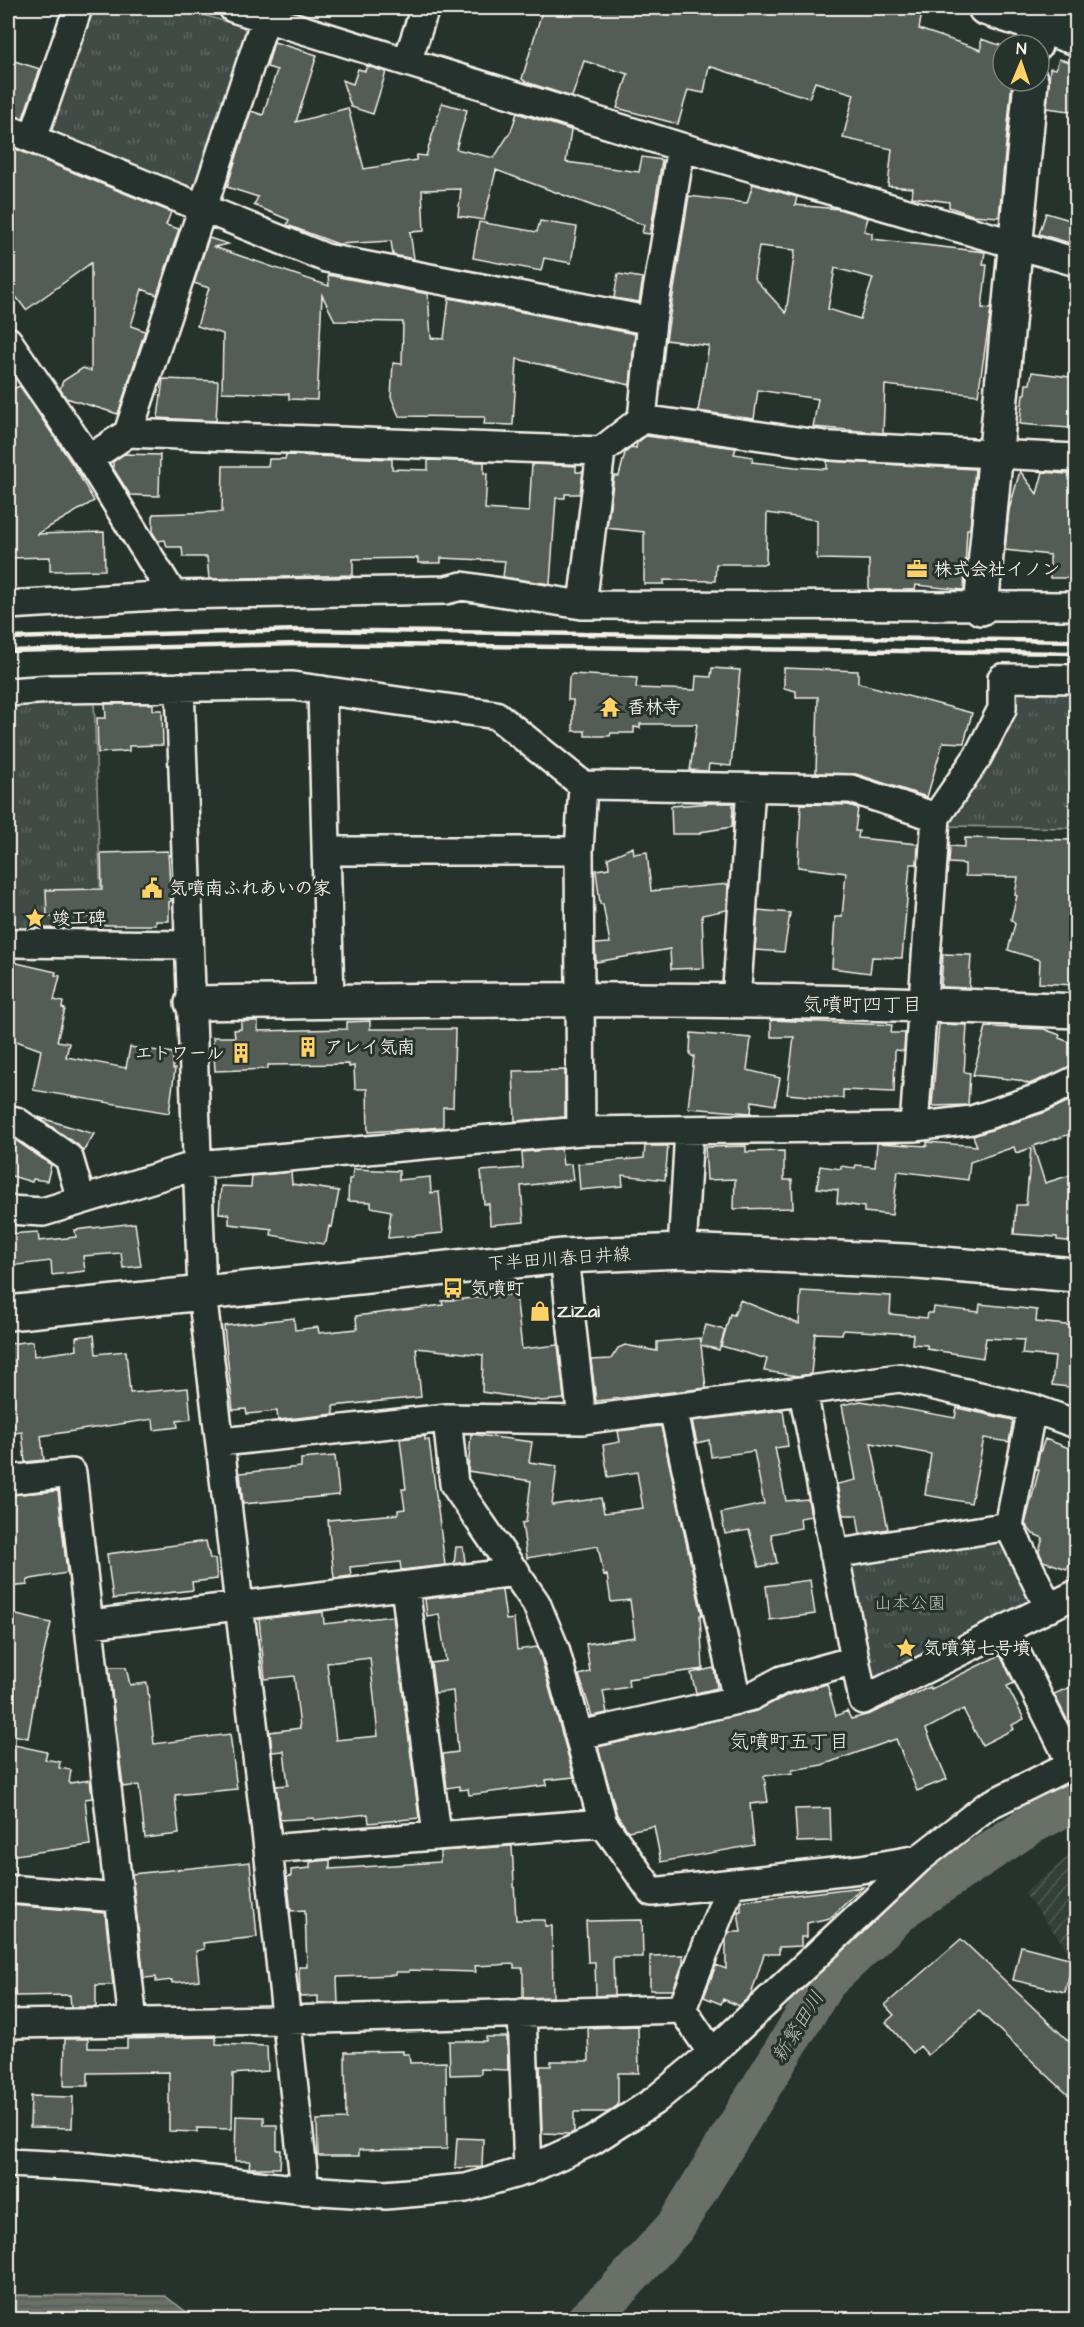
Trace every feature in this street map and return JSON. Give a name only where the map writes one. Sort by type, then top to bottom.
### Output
[{"type":"main road","points":[[985,8],[1043,21],[1077,38]]},
{"type":"main road","points":[[1043,21],[1077,13]]},
{"type":"main road","points":[[981,608],[1030,93]]},
{"type":"main road","points":[[192,1003],[736,1001],[923,1003],[1077,1011]]},
{"type":"main road","name":"下半田川春日井線","points":[[8,1313],[564,1256],[682,1251],[905,1261],[1077,1275]]},
{"type":"street","points":[[33,138],[78,8]]},
{"type":"street","points":[[233,8],[681,147],[1077,262]]},
{"type":"street","points":[[407,62],[425,8]]},
{"type":"street","points":[[128,434],[266,17]]},
{"type":"street","points":[[8,129],[326,258],[651,321]]},
{"type":"street","points":[[89,459],[128,434],[601,451],[642,418],[651,321],[681,147]]},
{"type":"street","points":[[8,341],[89,459],[172,595]]},
{"type":"street","points":[[642,418],[832,446],[1077,458]]},
{"type":"street","points":[[582,605],[601,451]]},
{"type":"street","points":[[8,605],[172,595],[446,590],[462,586],[582,605],[981,608],[1077,606]]},
{"type":"street","points":[[914,1127],[936,817],[978,756],[1002,708],[1002,678],[1077,679]]},
{"type":"street","points":[[8,692],[52,689],[293,686],[496,714],[583,785],[851,789],[936,817]]},
{"type":"street","points":[[180,687],[202,1293],[268,1849],[305,2190]]},
{"type":"street","points":[[322,690],[330,1001]]},
{"type":"street","points":[[581,1131],[579,851],[583,785]]},
{"type":"street","points":[[736,1001],[751,788]]},
{"type":"street","points":[[326,851],[579,851]]},
{"type":"street","points":[[8,944],[188,945]]},
{"type":"street","points":[[8,1210],[43,1212],[197,1165],[581,1131],[914,1127],[972,1120],[1041,1097],[1077,1080]]},
{"type":"street","points":[[8,1119],[16,1121],[69,1158],[81,1199]]},
{"type":"street","points":[[682,1251],[689,1130]]},
{"type":"street","points":[[564,1256],[582,1420]]},
{"type":"street","points":[[220,1442],[447,1418],[582,1420],[900,1378],[1032,1408],[1077,1424]]},
{"type":"street","points":[[803,1392],[863,1700],[1077,1594]]},
{"type":"street","points":[[1032,1408],[1009,1526],[1049,1608]]},
{"type":"street","points":[[673,1409],[737,1700]]},
{"type":"street","points":[[447,1418],[454,1484],[536,1603],[555,1649],[603,1823],[652,1892],[861,1869],[919,1859]]},
{"type":"street","points":[[8,1480],[72,1473],[91,1624],[133,2022]]},
{"type":"street","points":[[834,1554],[1009,1526]]},
{"type":"street","points":[[91,1624],[516,1572]]},
{"type":"street","points":[[405,1587],[438,1834]]},
{"type":"street","points":[[8,2163],[88,2167],[305,2190],[385,2195],[466,2188],[528,2170],[592,2141],[654,2101],[712,2053],[919,1859],[987,1806],[1074,1764],[1005,1630]]},
{"type":"street","points":[[580,1735],[752,1696],[782,1680],[855,1660]]},
{"type":"street","points":[[268,1849],[438,1834],[603,1823]]},
{"type":"street","points":[[682,2009],[732,1884]]},
{"type":"street","points":[[8,1889],[119,1898]]},
{"type":"street","points":[[682,2009],[712,2053]]},
{"type":"street","points":[[8,2024],[286,2020],[682,2009]]},
{"type":"street","points":[[522,2013],[528,2170]]},
{"type":"shaded area","points":[[1076,1850],[1076,1961],[1024,1893]]},
{"type":"shaded area","points":[[8,2295],[165,2296],[196,2319],[8,2319]]},
{"type":"green space","points":[[90,8],[181,8],[243,27],[247,35],[199,186],[189,192],[53,137],[48,127]]},
{"type":"green space","points":[[1019,691],[1076,692],[1076,828],[947,826],[1011,699]]},
{"type":"green space","points":[[94,698],[102,934],[8,933],[8,703]]},
{"type":"green space","name":"山本公園","points":[[1003,1541],[1032,1597],[1028,1607],[876,1684],[867,1680],[845,1562],[852,1555]]},
{"type":"building","points":[[543,8],[683,8],[717,13],[718,8],[906,8],[922,12],[919,29],[981,50],[981,39],[991,42],[991,93],[1011,93],[999,217],[972,215],[949,207],[949,202],[912,197],[913,188],[888,186],[892,149],[843,138],[854,94],[815,82],[809,98],[709,66],[704,93],[688,90],[678,124],[617,108],[628,74],[584,61],[572,97],[522,79]]},
{"type":"building","points":[[274,42],[317,55],[296,122],[348,108],[364,169],[416,160],[417,155],[426,156],[442,103],[467,110],[456,149],[494,158],[511,131],[517,113],[571,130],[566,162],[639,172],[642,157],[662,160],[650,234],[642,233],[644,225],[496,170],[484,220],[458,216],[461,189],[422,190],[424,231],[410,232],[414,259],[393,255],[391,241],[338,244],[287,225],[289,220],[254,205],[258,197],[227,187],[251,111],[263,115],[277,70],[267,67]]},
{"type":"building","points":[[8,59],[40,69],[23,118],[8,114]]},
{"type":"building","points":[[1059,59],[1077,64],[1077,112],[1047,108],[1048,93],[1051,93],[1051,68],[1056,69]]},
{"type":"building","points":[[367,66],[386,72],[373,114],[351,107],[342,80],[353,84],[358,69],[365,71]]},
{"type":"building","points":[[8,146],[171,212],[166,225],[179,229],[157,295],[142,289],[131,326],[145,331],[118,414],[66,398],[60,389],[63,381],[83,368],[91,371],[91,263],[26,310],[8,286]]},
{"type":"building","points":[[753,184],[797,197],[795,205],[839,209],[868,218],[864,231],[872,233],[872,239],[985,252],[983,265],[987,265],[982,308],[991,309],[978,395],[885,385],[883,433],[813,427],[818,399],[758,390],[754,419],[698,411],[709,346],[666,340],[689,196],[747,203]],"holes":[[[759,246],[795,250],[786,313],[754,278]],[[835,268],[873,278],[860,319],[828,309]]]},
{"type":"building","points":[[1046,213],[1077,222],[1077,245],[1039,234]]},
{"type":"building","points":[[540,221],[577,227],[571,263],[544,258],[541,271],[473,258],[479,222],[537,232]]},
{"type":"building","points":[[209,238],[228,244],[214,247],[329,286],[328,275],[428,294],[431,338],[444,339],[449,298],[635,334],[630,385],[517,359],[513,425],[484,424],[485,417],[399,416],[391,397],[393,363],[402,364],[403,322],[335,321],[322,295],[317,400],[289,399],[289,394],[222,392],[223,334],[197,326],[209,288],[194,283]]},
{"type":"building","points":[[618,274],[643,278],[639,302],[614,298]]},
{"type":"building","points":[[1032,372],[1077,378],[1077,419],[1070,419],[1069,428],[1020,424],[1023,394],[1025,394],[1026,384],[1030,384]]},
{"type":"building","points":[[163,379],[218,381],[216,421],[158,418]]},
{"type":"building","points":[[20,386],[75,468],[94,501],[37,534],[104,532],[105,570],[50,571],[50,557],[11,558],[10,549],[8,551],[8,391]]},
{"type":"building","points":[[646,436],[736,448],[734,454],[753,457],[752,462],[795,467],[827,469],[827,461],[975,469],[970,529],[967,529],[964,590],[916,585],[915,590],[869,590],[869,560],[817,559],[817,520],[767,513],[766,564],[716,564],[715,581],[664,580],[664,584],[644,584],[644,532],[607,528],[614,476],[619,476],[625,453],[632,447],[636,448],[637,443]]},
{"type":"building","points":[[124,454],[160,455],[159,496],[130,495],[113,468],[113,462]]},
{"type":"building","points":[[286,455],[392,459],[392,469],[428,470],[428,460],[484,462],[484,474],[487,474],[485,509],[529,512],[532,464],[576,466],[576,472],[583,472],[580,494],[565,494],[565,498],[556,498],[550,584],[503,577],[505,561],[441,558],[441,563],[418,563],[418,558],[353,559],[353,575],[209,579],[207,557],[183,557],[182,547],[167,547],[165,540],[158,541],[153,533],[153,514],[222,512],[223,466],[268,466],[269,459],[285,459]]},
{"type":"building","points":[[1020,471],[1037,494],[1043,472],[1077,475],[1077,578],[1050,578],[1050,555],[1005,550],[1009,510]]},
{"type":"building","points":[[712,668],[740,670],[731,766],[709,764],[708,771],[690,770],[697,724],[640,724],[640,728],[634,727],[634,733],[611,733],[610,736],[585,736],[585,731],[573,731],[573,700],[568,700],[569,677],[572,674],[637,678],[636,688],[695,690],[696,676],[711,677]]},
{"type":"building","points":[[784,668],[858,671],[858,683],[972,713],[964,743],[943,742],[927,797],[856,774],[816,773],[818,697],[796,697],[796,691],[784,688]]},
{"type":"building","points":[[105,704],[153,704],[153,710],[162,710],[163,745],[129,746],[129,751],[98,753],[97,718],[106,718]]},
{"type":"building","points":[[733,803],[732,827],[700,832],[700,834],[672,834],[671,806]]},
{"type":"building","points":[[801,804],[848,805],[858,808],[855,831],[859,831],[858,838],[918,844],[917,864],[910,864],[902,958],[872,957],[870,973],[832,968],[835,917],[842,917],[846,873],[798,867]]},
{"type":"building","points":[[965,838],[1077,840],[1077,966],[1074,985],[1039,983],[1040,960],[1008,950],[1015,924],[1011,919],[1017,896],[1015,895],[1018,877],[965,876],[965,864],[949,863],[950,846],[965,847]]},
{"type":"building","points":[[633,847],[634,854],[647,852],[651,891],[728,884],[727,910],[702,915],[704,968],[671,969],[670,949],[596,962],[595,944],[610,943],[603,904],[600,904],[596,870],[609,868],[608,858]]},
{"type":"building","points":[[168,851],[171,901],[169,902],[169,921],[156,921],[156,925],[95,925],[95,917],[47,917],[46,890],[102,889],[101,853]]},
{"type":"building","points":[[758,910],[790,913],[784,952],[755,950]]},
{"type":"building","points":[[943,954],[971,955],[969,988],[941,987]]},
{"type":"building","points":[[8,961],[56,972],[55,975],[60,976],[54,1000],[63,1002],[62,1008],[65,1009],[57,1041],[69,1043],[66,1057],[126,1068],[130,1047],[173,1053],[173,1069],[175,1069],[169,1113],[33,1090],[41,1050],[8,1038]]},
{"type":"building","points":[[771,1020],[892,1025],[891,1033],[905,1033],[904,1051],[895,1050],[894,1092],[843,1090],[843,1098],[787,1094],[794,1037],[771,1037]]},
{"type":"building","points":[[241,1021],[258,1021],[258,1031],[347,1029],[347,1022],[370,1021],[370,1029],[455,1029],[453,1107],[443,1107],[443,1127],[368,1132],[367,1089],[355,1089],[354,1066],[349,1067],[349,1064],[268,1065],[268,1069],[215,1071],[213,1037],[235,1037],[234,1030],[241,1029]]},
{"type":"building","points":[[939,1024],[967,1025],[964,1072],[970,1073],[968,1105],[932,1106]]},
{"type":"building","points":[[986,1027],[1044,1029],[1060,1035],[1059,1038],[1077,1045],[1075,1065],[1029,1084],[1018,1080],[973,1075]]},
{"type":"building","points":[[691,1033],[751,1038],[747,1070],[780,1078],[775,1105],[752,1101],[751,1113],[688,1108],[694,1056],[691,1056],[690,1052]]},
{"type":"building","points":[[565,1070],[565,1117],[515,1121],[513,1071]]},
{"type":"building","points":[[1077,1097],[1077,1132],[1033,1146],[1045,1183],[1077,1173],[1077,1242],[1057,1240],[1057,1237],[1014,1234],[1016,1205],[1026,1205],[1031,1148],[1016,1153],[1014,1147],[970,1162],[968,1180],[898,1171],[892,1215],[864,1212],[864,1207],[837,1203],[838,1190],[817,1188],[820,1166],[841,1169],[841,1166],[855,1168],[856,1165],[875,1167],[877,1143],[927,1146],[927,1142],[977,1146],[973,1136],[1046,1112]]},
{"type":"building","points":[[38,1117],[94,1134],[83,1152],[78,1145]]},
{"type":"building","points":[[8,1135],[51,1165],[47,1181],[33,1179],[32,1182],[8,1175]]},
{"type":"building","points":[[645,1146],[668,1146],[665,1180],[622,1175],[623,1186],[580,1190],[578,1164],[644,1158]]},
{"type":"building","points":[[746,1146],[746,1152],[784,1151],[784,1180],[792,1180],[793,1208],[734,1209],[735,1179],[707,1180],[705,1147]]},
{"type":"building","points":[[561,1149],[563,1165],[571,1164],[573,1180],[521,1186],[524,1222],[490,1225],[489,1204],[484,1204],[481,1171],[523,1168],[522,1152]]},
{"type":"building","points":[[353,1169],[399,1171],[399,1180],[430,1177],[431,1193],[439,1192],[443,1233],[388,1238],[391,1211],[371,1207],[371,1202],[348,1201],[349,1179],[352,1179]]},
{"type":"building","points":[[291,1172],[292,1184],[339,1191],[332,1227],[329,1226],[326,1242],[323,1244],[271,1235],[272,1229],[229,1224],[229,1214],[219,1213],[221,1186],[251,1187],[252,1176]]},
{"type":"building","points":[[135,1223],[141,1266],[123,1268],[121,1253],[83,1256],[85,1271],[52,1275],[51,1261],[8,1266],[8,1234],[38,1232],[39,1241],[76,1237],[75,1230]]},
{"type":"building","points":[[801,1291],[891,1296],[890,1314],[927,1318],[928,1313],[933,1313],[934,1307],[979,1312],[980,1304],[1037,1310],[1036,1322],[1077,1326],[1077,1388],[1052,1385],[1055,1357],[1022,1354],[1024,1340],[986,1338],[983,1358],[927,1349],[927,1345],[912,1344],[913,1334],[843,1330],[842,1334],[815,1333],[811,1374],[798,1376],[764,1371],[767,1359],[721,1346],[730,1314],[734,1315],[740,1300],[799,1324]]},
{"type":"building","points":[[516,1294],[522,1349],[558,1345],[564,1399],[542,1401],[482,1392],[483,1355],[416,1348],[421,1397],[333,1406],[334,1414],[278,1420],[277,1411],[247,1414],[246,1409],[233,1410],[224,1326],[294,1318],[295,1330],[318,1327],[319,1333],[357,1329],[356,1316],[443,1305],[442,1301]]},
{"type":"building","points":[[706,1325],[725,1330],[719,1350],[701,1345],[706,1388],[596,1401],[591,1360],[611,1359],[618,1348],[625,1345],[657,1351],[657,1342],[700,1338],[701,1342]]},
{"type":"building","points":[[94,1335],[96,1354],[126,1351],[130,1393],[188,1388],[191,1419],[177,1421],[178,1427],[154,1430],[153,1419],[41,1436],[44,1460],[25,1462],[22,1432],[8,1434],[8,1406],[10,1406],[8,1344],[33,1341],[34,1356],[77,1350],[76,1337]]},
{"type":"building","points":[[861,1401],[955,1418],[957,1408],[1013,1420],[1009,1442],[984,1438],[971,1503],[925,1495],[931,1454],[871,1443],[888,1529],[860,1534],[857,1515],[843,1515],[837,1484],[856,1480],[842,1405]]},
{"type":"building","points":[[783,1410],[788,1446],[775,1448],[786,1501],[808,1499],[811,1516],[800,1518],[801,1528],[771,1534],[777,1563],[759,1567],[749,1530],[725,1534],[721,1513],[764,1504],[754,1451],[711,1457],[709,1440],[697,1443],[692,1421]]},
{"type":"building","points":[[661,1426],[702,1615],[700,1615],[703,1669],[628,1679],[629,1687],[603,1691],[607,1713],[592,1716],[579,1675],[590,1672],[586,1644],[635,1637],[630,1600],[611,1602],[607,1575],[604,1576],[598,1546],[527,1558],[522,1523],[526,1522],[531,1481],[468,1471],[471,1434],[532,1442],[529,1462],[557,1466],[552,1505],[601,1498],[604,1513],[643,1508],[637,1472],[608,1477],[603,1445],[620,1442],[618,1431]]},
{"type":"building","points":[[425,1436],[425,1440],[429,1440],[445,1565],[401,1570],[400,1562],[350,1567],[351,1576],[334,1578],[328,1520],[398,1514],[398,1510],[405,1509],[402,1489],[406,1489],[400,1439]]},
{"type":"building","points":[[1045,1439],[1077,1451],[1077,1549],[1067,1569],[1043,1561],[1039,1551],[1043,1538],[1033,1534],[1025,1524],[1039,1470],[1036,1469],[1039,1455]]},
{"type":"building","points":[[335,1456],[339,1495],[243,1504],[240,1473],[301,1467],[301,1459]]},
{"type":"building","points":[[58,1491],[67,1573],[31,1579],[27,1581],[28,1585],[8,1587],[8,1495]]},
{"type":"building","points":[[206,1541],[210,1559],[215,1559],[217,1579],[192,1582],[193,1590],[113,1599],[107,1554]]},
{"type":"building","points":[[456,1547],[463,1547],[465,1562],[454,1564]]},
{"type":"building","points":[[810,1580],[815,1614],[770,1620],[766,1586]]},
{"type":"building","points":[[502,1590],[506,1620],[514,1619],[517,1650],[537,1647],[540,1654],[574,1777],[546,1780],[547,1785],[469,1795],[468,1789],[460,1790],[459,1786],[447,1788],[443,1754],[458,1752],[453,1691],[435,1693],[431,1663],[446,1661],[439,1614],[427,1616],[425,1599]]},
{"type":"building","points":[[323,1612],[324,1624],[393,1616],[419,1818],[369,1823],[368,1814],[314,1820],[314,1818],[280,1820],[276,1786],[288,1785],[284,1751],[272,1752],[270,1732],[300,1728],[294,1676],[265,1679],[259,1619]],"holes":[[[370,1658],[378,1736],[336,1740],[327,1663]]]},
{"type":"building","points":[[8,1613],[51,1623],[28,1738],[8,1734]]},
{"type":"building","points":[[1000,1655],[1014,1683],[1007,1686],[1024,1719],[1012,1725],[1014,1729],[982,1745],[963,1709],[926,1729],[947,1779],[917,1791],[896,1739],[822,1765],[792,1770],[793,1773],[764,1776],[768,1802],[750,1804],[754,1845],[661,1862],[654,1826],[628,1831],[617,1815],[598,1747],[756,1711],[788,1695],[827,1684],[836,1716],[847,1711],[851,1719],[870,1714],[930,1687],[931,1689]]},
{"type":"building","points":[[109,1667],[126,1667],[130,1685],[147,1683],[154,1744],[230,1734],[237,1789],[175,1795],[179,1834],[145,1838],[139,1785],[123,1787]]},
{"type":"building","points":[[714,1668],[717,1688],[696,1693],[691,1673]]},
{"type":"building","points":[[1077,1684],[1077,1739],[1054,1694]]},
{"type":"building","points":[[14,1745],[47,1752],[45,1759],[60,1762],[59,1768],[71,1770],[69,1783],[90,1780],[92,1798],[85,1799],[90,1845],[8,1856],[8,1777]]},
{"type":"building","points":[[830,1808],[831,1841],[797,1842],[795,1809]]},
{"type":"building","points":[[512,1846],[516,1920],[545,1920],[545,1926],[552,1926],[553,1997],[523,1998],[523,1968],[514,1968],[514,1964],[475,1966],[476,1972],[409,1970],[409,1972],[396,1972],[396,1975],[337,1977],[338,2003],[318,2003],[318,1996],[300,1997],[299,1967],[307,1967],[305,1910],[291,1911],[287,1877],[291,1876],[291,1870],[310,1868],[310,1862],[330,1860],[330,1869],[440,1862],[440,1851]]},
{"type":"building","points":[[250,1862],[257,1937],[203,1943],[204,1949],[196,1951],[199,1980],[172,1983],[172,1980],[156,1982],[156,1977],[144,1978],[132,1874]]},
{"type":"building","points":[[863,1887],[830,1918],[807,1923],[807,1937],[801,1937],[801,1946],[779,1947],[779,1954],[764,1954],[751,1995],[739,2006],[723,1999],[721,2004],[704,1997],[716,1965],[726,1969],[726,1939],[729,1932],[741,1932],[738,1911],[741,1911],[741,1901]]},
{"type":"building","points":[[10,1905],[105,1913],[113,1985],[96,1985],[96,2007],[71,2007],[70,1995],[15,1996],[15,1992],[8,1992]]},
{"type":"building","points":[[642,1920],[643,1957],[613,1957],[614,1995],[596,1996],[595,1962],[588,1962],[586,1921]]},
{"type":"building","points":[[961,1939],[1077,2049],[1077,2103],[979,2011],[928,2055],[920,2046],[913,2053],[886,2022],[894,2015],[885,2005]]},
{"type":"building","points":[[1021,1946],[1073,1959],[1065,1992],[1013,1980]]},
{"type":"building","points":[[683,1955],[683,1963],[673,1990],[650,1990],[650,1956]]},
{"type":"building","points":[[638,2026],[639,2073],[618,2073],[618,2105],[608,2112],[574,2112],[574,2132],[570,2134],[542,2133],[540,2066],[551,2066],[551,2061],[589,2061],[588,2028]]},
{"type":"building","points":[[216,2037],[216,2044],[267,2046],[268,2071],[233,2074],[232,2129],[197,2128],[197,2132],[169,2131],[169,2072],[88,2073],[88,2086],[64,2086],[65,2039],[88,2039],[88,2048],[127,2048],[127,2039]]},
{"type":"building","points":[[486,2037],[507,2037],[508,2070],[481,2069],[481,2074],[450,2075],[449,2041],[486,2041]]},
{"type":"building","points":[[403,2051],[403,2054],[409,2054],[410,2063],[446,2062],[447,2149],[359,2150],[359,2156],[318,2156],[317,2120],[346,2119],[345,2052]]},
{"type":"building","points":[[31,2096],[73,2097],[72,2128],[30,2127]]},
{"type":"building","points":[[236,2116],[264,2117],[264,2125],[277,2125],[277,2150],[281,2150],[280,2168],[249,2168],[250,2161],[235,2161]]},
{"type":"building","points":[[457,2138],[483,2139],[482,2167],[455,2168]]},
{"type":"waterway","name":"新繁田川","points":[[586,2320],[616,2292],[675,2227],[825,1983],[907,1906],[1030,1825],[1076,1801]]},
{"type":"railway","points":[[8,638],[298,630],[1076,641]]},
{"type":"railway","points":[[8,651],[299,644],[1076,653]]},
{"type":"place","name":"株式会社イノン","points":[[917,569]]},
{"type":"place","name":"香林寺","points":[[610,707]]},
{"type":"place","name":"気噴南ふれあいの家","points":[[152,888]]},
{"type":"place","name":"竣工碑","points":[[35,918]]},
{"type":"place","name":"アレイ気南","points":[[308,1047]]},
{"type":"place","name":"エトワール","points":[[241,1053]]},
{"type":"place","name":"気噴町","points":[[453,1288]]},
{"type":"place","name":"ZiZai","points":[[540,1311]]},
{"type":"place","name":"気噴第七号墳","points":[[906,1648]]},
{"type":"district","name":"気噴町四丁目","points":[[862,1005]]},
{"type":"district","name":"気噴町五丁目","points":[[789,1742]]}]
